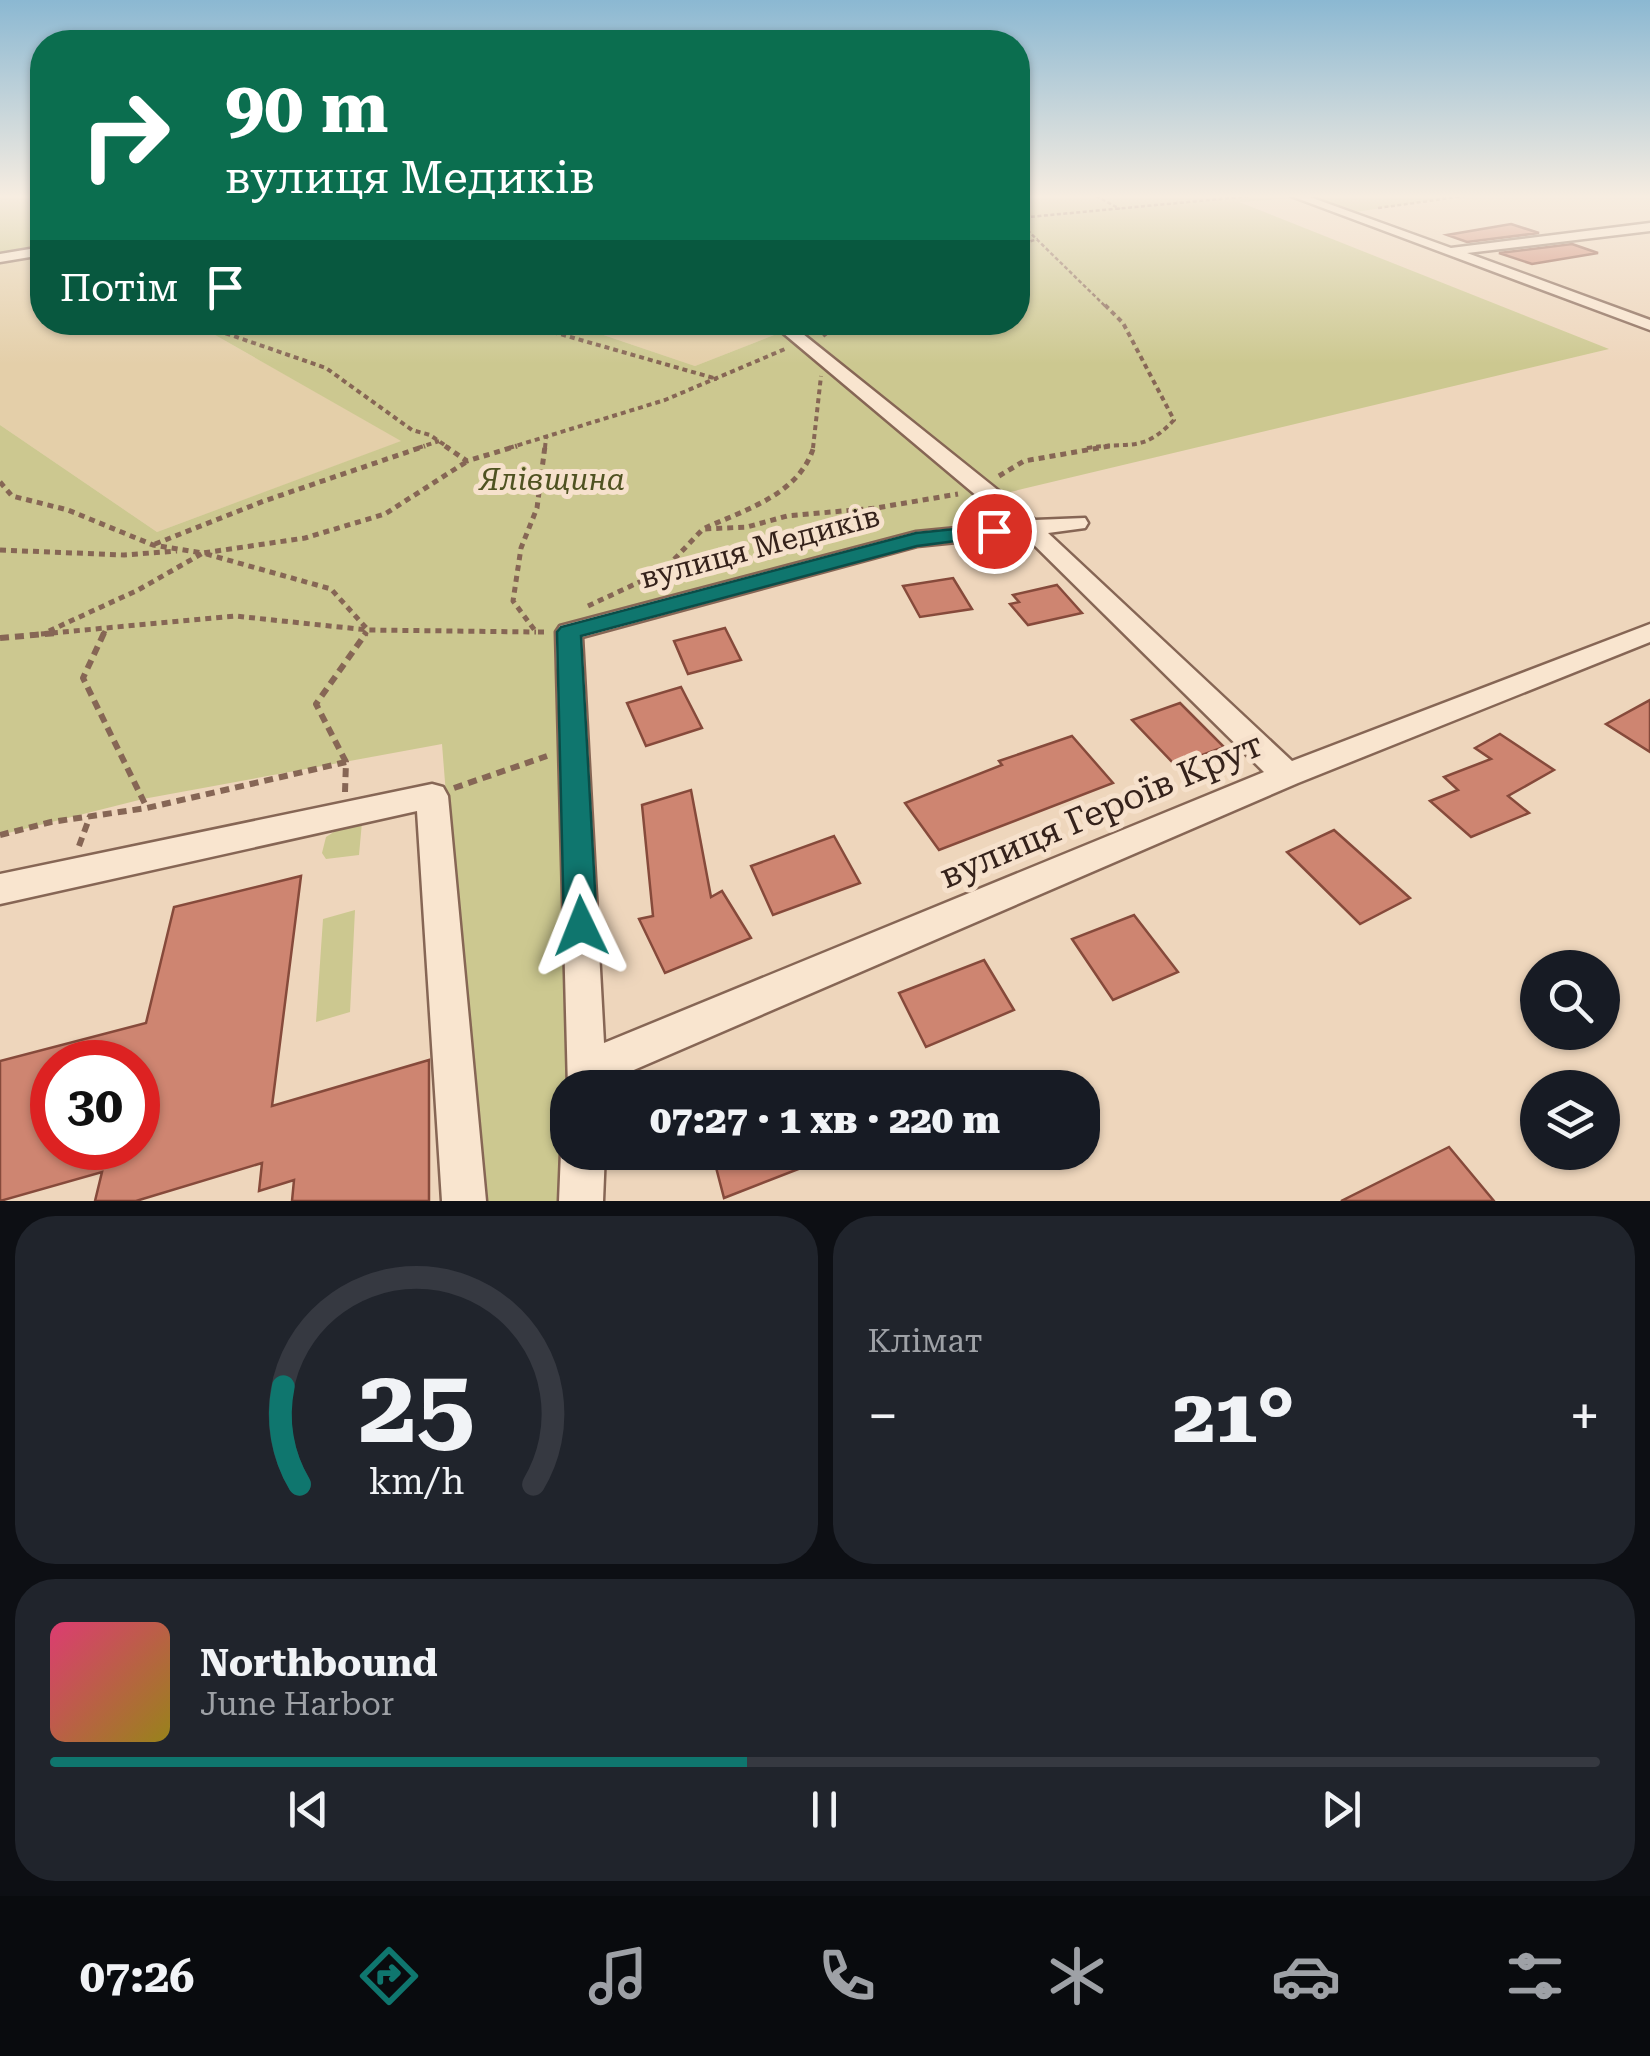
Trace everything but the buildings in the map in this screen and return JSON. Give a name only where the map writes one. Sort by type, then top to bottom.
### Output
[{"type":"street","points":[[1452,252],[1650,325]]},
{"type":"street","points":[[0,258],[30,253]]},
{"type":"street","points":[[794,335],[824,364],[1029,527],[1287,775]]},
{"type":"street","name":"вулиця Медиків","points":[[552,632],[916,540],[1078,523]]},
{"type":"street","points":[[552,632],[574,746],[586,1070]]},
{"type":"street","name":"вулиця Героїв Крут","points":[[607,1070],[1287,775],[1650,632]]},
{"type":"street","points":[[0,889],[432,796],[464,1201]]},
{"type":"street","points":[[581,1201],[582,1170]]},
{"type":"path","points":[[703,530],[746,527],[787,516],[876,508],[980,491],[1024,461],[1156,439],[1174,420],[1123,322],[1051,252]]},
{"type":"path","points":[[231,335],[326,368],[412,430],[439,441],[468,461]]},
{"type":"path","points":[[563,335],[719,380]]},
{"type":"path","points":[[42,634],[138,590],[202,553],[305,538],[385,514],[468,461],[719,380],[802,341]]},
{"type":"path","points":[[0,638],[235,616],[368,630],[552,632],[598,598],[663,571],[703,530],[788,486],[807,471],[814,448],[814,419],[824,364]]},
{"type":"path","points":[[546,437],[537,508],[521,548],[513,602],[552,632]]},
{"type":"path","points":[[153,545],[264,501],[439,441]]},
{"type":"path","points":[[0,482],[12,496],[68,510],[153,545],[202,553],[331,589],[368,630]]},
{"type":"path","points":[[0,550],[124,555],[185,550]]},
{"type":"path","points":[[106,629],[83,678],[147,808]]},
{"type":"path","points":[[345,815],[346,762],[316,704],[368,630]]},
{"type":"path","points":[[432,796],[574,746]]},
{"type":"path","points":[[0,835],[51,822],[147,808],[346,762]]},
{"type":"shaded area","points":[[30,260],[30,335],[215,335],[402,441],[157,532],[0,425],[0,263]]},
{"type":"shaded area","points":[[603,335],[774,335],[695,366]]},
{"type":"green space","points":[[0,252],[30,252],[30,260],[0,263]]},
{"type":"green space","name":"Ялівщина","points":[[1030,252],[1365,252],[1609,349],[1006,493],[1009,507],[994,520],[938,528],[554,641],[566,1070],[550,1070],[550,1170],[566,1170],[566,1201],[478,1201],[442,744],[143,799],[0,835],[0,425],[157,532],[401,441],[215,335],[603,335],[695,366],[774,335],[1030,335]]},
{"type":"green space","points":[[362,822],[359,855],[326,859],[322,853],[326,837],[343,826]]},
{"type":"green space","points":[[355,910],[350,1012],[316,1022],[323,919]]},
{"type":"route","points":[[581,926],[569,632],[916,540],[994,531]]}]
